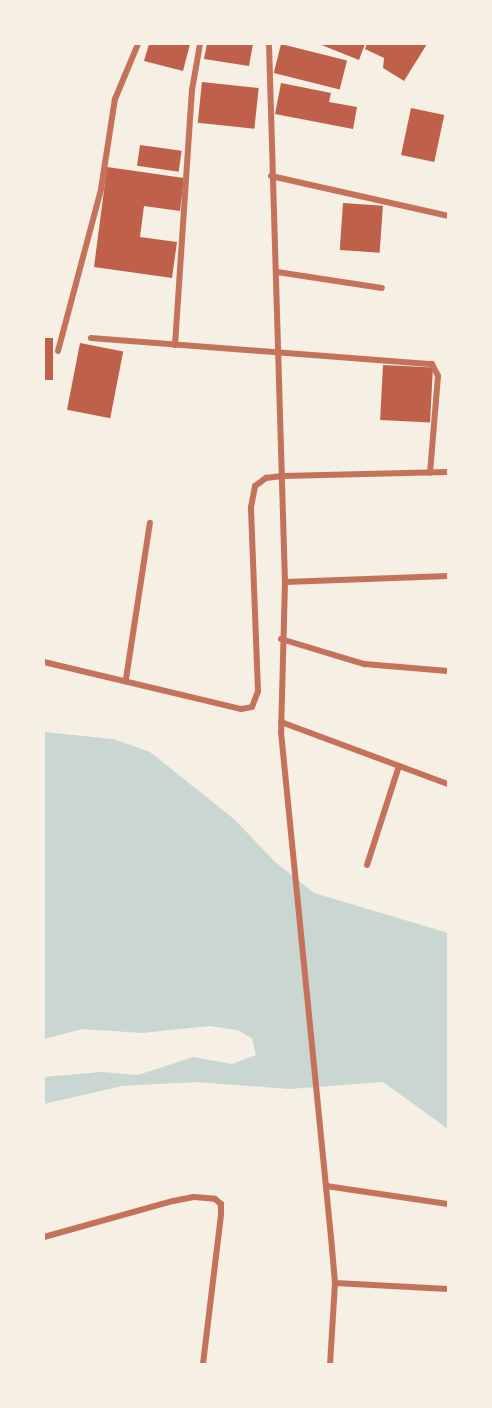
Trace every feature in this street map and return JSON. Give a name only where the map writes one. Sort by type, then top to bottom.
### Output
[{"type":"street","points":[[58,351],[101,189],[115,99],[138,44]]},
{"type":"street","points":[[175,345],[192,90],[200,44]]},
{"type":"street","points":[[269,44],[271,177],[277,272],[285,582],[281,639],[281,739],[335,1283],[330,1365]]},
{"type":"street","points":[[271,177],[448,216]]},
{"type":"street","points":[[277,272],[382,288]]},
{"type":"street","points":[[91,338],[432,364],[438,376],[430,473]]},
{"type":"street","points":[[44,662],[126,679],[241,709],[252,707],[258,690],[253,493],[260,482],[282,476],[448,472]]},
{"type":"street","points":[[126,679],[150,524]]},
{"type":"street","points":[[285,582],[448,576]]},
{"type":"street","points":[[281,639],[364,664],[448,670]]},
{"type":"street","points":[[281,722],[448,784]]},
{"type":"street","points":[[367,866],[399,766]]},
{"type":"street","points":[[326,1186],[448,1204]]},
{"type":"street","points":[[44,1237],[184,1199],[215,1199],[221,1204],[221,1215],[203,1365]]},
{"type":"street","points":[[335,1283],[448,1289]]},
{"type":"shaded area","points":[[44,732],[113,739],[150,752],[234,819],[274,861],[314,893],[448,933],[448,1129],[383,1082],[289,1089],[196,1082],[122,1086],[44,1104],[44,1077],[101,1072],[138,1075],[193,1057],[232,1064],[256,1055],[252,1038],[237,1030],[210,1026],[142,1033],[82,1029],[44,1039]]},
{"type":"building","points":[[149,44],[190,44],[183,71],[144,61]]},
{"type":"building","points":[[207,44],[253,44],[249,66],[204,59]]},
{"type":"building","points":[[281,44],[347,60],[340,90],[274,73]]},
{"type":"building","points":[[319,44],[365,44],[359,60]]},
{"type":"building","points":[[367,44],[427,44],[404,81],[383,68],[384,58],[365,49]]},
{"type":"building","points":[[202,82],[259,88],[254,129],[198,123]]},
{"type":"building","points":[[281,83],[331,93],[329,102],[357,107],[353,129],[275,114]]},
{"type":"building","points":[[411,108],[444,115],[434,162],[401,155]]},
{"type":"building","points":[[140,145],[182,151],[179,172],[137,166]]},
{"type":"building","points":[[107,167],[184,178],[180,211],[144,206],[140,237],[177,242],[172,278],[94,267]]},
{"type":"building","points":[[343,203],[383,206],[380,253],[340,250]]},
{"type":"building","points":[[44,338],[53,338],[53,380],[44,380]]},
{"type":"building","points":[[80,343],[123,351],[110,418],[67,410]]},
{"type":"building","points":[[383,365],[433,368],[430,423],[380,420]]}]
